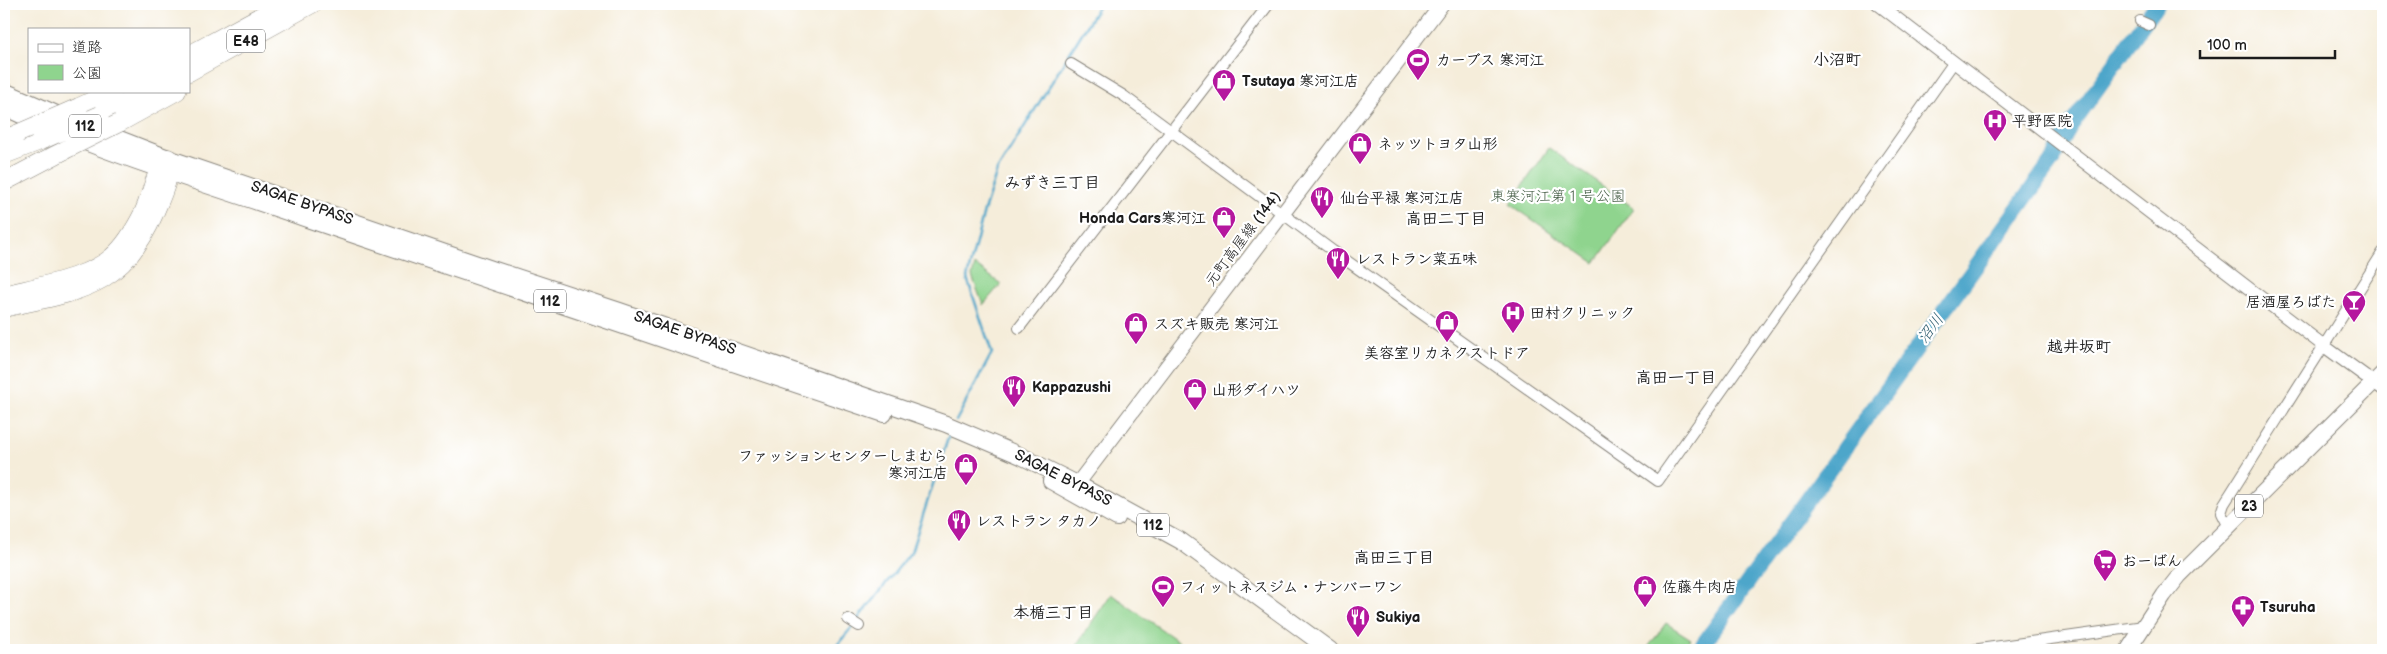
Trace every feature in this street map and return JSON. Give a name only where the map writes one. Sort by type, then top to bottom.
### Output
[{"type":"highway","name":"E48","points":[[190,54],[283,4]]},
{"type":"highway","name":"E48","points":[[190,71],[307,7]]},
{"type":"highway","points":[[190,83],[307,7]]},
{"type":"highway","name":"SAGAE BYPASS","points":[[4,91],[165,166]]},
{"type":"highway","points":[[12,136],[111,92]]},
{"type":"highway","points":[[4,155],[100,115],[147,92]]},
{"type":"highway","points":[[4,182],[175,92]]},
{"type":"highway","name":"SAGAE BYPASS","points":[[4,108],[84,141],[611,308],[951,432],[1074,488],[1181,541],[1330,650]]},
{"type":"highway","points":[[4,295],[95,269],[112,257],[132,235],[165,166]]},
{"type":"highway","points":[[4,308],[80,290],[99,282],[114,272],[131,256],[144,237],[165,166]]},
{"type":"highway","name":"SAGAE BYPASS","points":[[1074,488],[1177,550],[1315,650]]},
{"type":"main road","name":"元町高屋線 (144)","points":[[1074,488],[1442,4]]},
{"type":"main road","name":"23","points":[[2128,650],[2179,576],[2380,381]]},
{"type":"street","points":[[1019,328],[1269,4]]},
{"type":"street","points":[[1878,4],[2324,346],[2380,381]]},
{"type":"street","points":[[1071,64],[1124,96],[1283,214],[1658,481],[1954,62]]},
{"type":"street","points":[[2228,527],[2221,513],[2224,504],[2383,252]]},
{"type":"street","points":[[848,619],[859,626]]},
{"type":"street","points":[[1972,650],[2144,626]]},
{"type":"green space","name":"東寒河江第１号公園","points":[[1549,148],[1634,208],[1595,263],[1510,204]]},
{"type":"green space","points":[[975,265],[1001,284],[983,305],[972,276]]},
{"type":"green space","points":[[1111,594],[1191,650],[1073,650]]},
{"type":"green space","points":[[1666,623],[1691,639],[1682,650],[1646,650]]},
{"type":"waterway","points":[[956,421],[992,353],[967,278],[984,211],[997,171],[1100,4]]},
{"type":"waterway","name":"沼川","points":[[1699,650],[2054,158],[2069,128],[2157,4]]},
{"type":"waterway","points":[[856,621],[911,552],[950,432]]},
{"type":"waterway","points":[[833,650],[853,626]]},
{"type":"place","name":"カーブス 寒河江","points":[[1418,81]]},
{"type":"place","name":"Tsutaya 寒河江店","points":[[1224,102]]},
{"type":"place","name":"平野医院","points":[[1995,142]]},
{"type":"place","name":"ネッツトヨタ山形","points":[[1360,165]]},
{"type":"place","name":"仙台平禄 寒河江店","points":[[1322,219]]},
{"type":"place","name":"Honda Cars寒河江","points":[[1224,239]]},
{"type":"place","name":"レストラン菜五味","points":[[1338,280]]},
{"type":"place","name":"居酒屋ろばた","points":[[2354,323]]},
{"type":"place","name":"田村クリニック","points":[[1513,334]]},
{"type":"place","name":"美容室リカネクストドア","points":[[1447,343]]},
{"type":"place","name":"スズキ販売 寒河江","points":[[1136,345]]},
{"type":"place","name":"Kappazushi","points":[[1014,408]]},
{"type":"place","name":"山形ダイハツ","points":[[1195,411]]},
{"type":"place","name":"ファッションセンターしまむら 寒河江店","points":[[966,486]]},
{"type":"place","name":"レストラン タカノ","points":[[959,542]]},
{"type":"place","name":"おーばん","points":[[2105,582]]},
{"type":"place","name":"フィットネスジム・ナンバーワン","points":[[1163,608]]},
{"type":"place","name":"佐藤牛肉店","points":[[1645,608]]},
{"type":"place","name":"Tsuruha","points":[[2243,628]]},
{"type":"place","name":"Sukiya","points":[[1358,638]]},
{"type":"district","name":"小沼町","points":[[1837,60]]},
{"type":"district","name":"みずき三丁目","points":[[1052,183]]},
{"type":"district","name":"高田二丁目","points":[[1446,219]]},
{"type":"district","name":"越井坂町","points":[[2079,347]]},
{"type":"district","name":"高田一丁目","points":[[1676,378]]},
{"type":"district","name":"高田三丁目","points":[[1394,558]]},
{"type":"district","name":"本楯三丁目","points":[[1053,613]]}]
